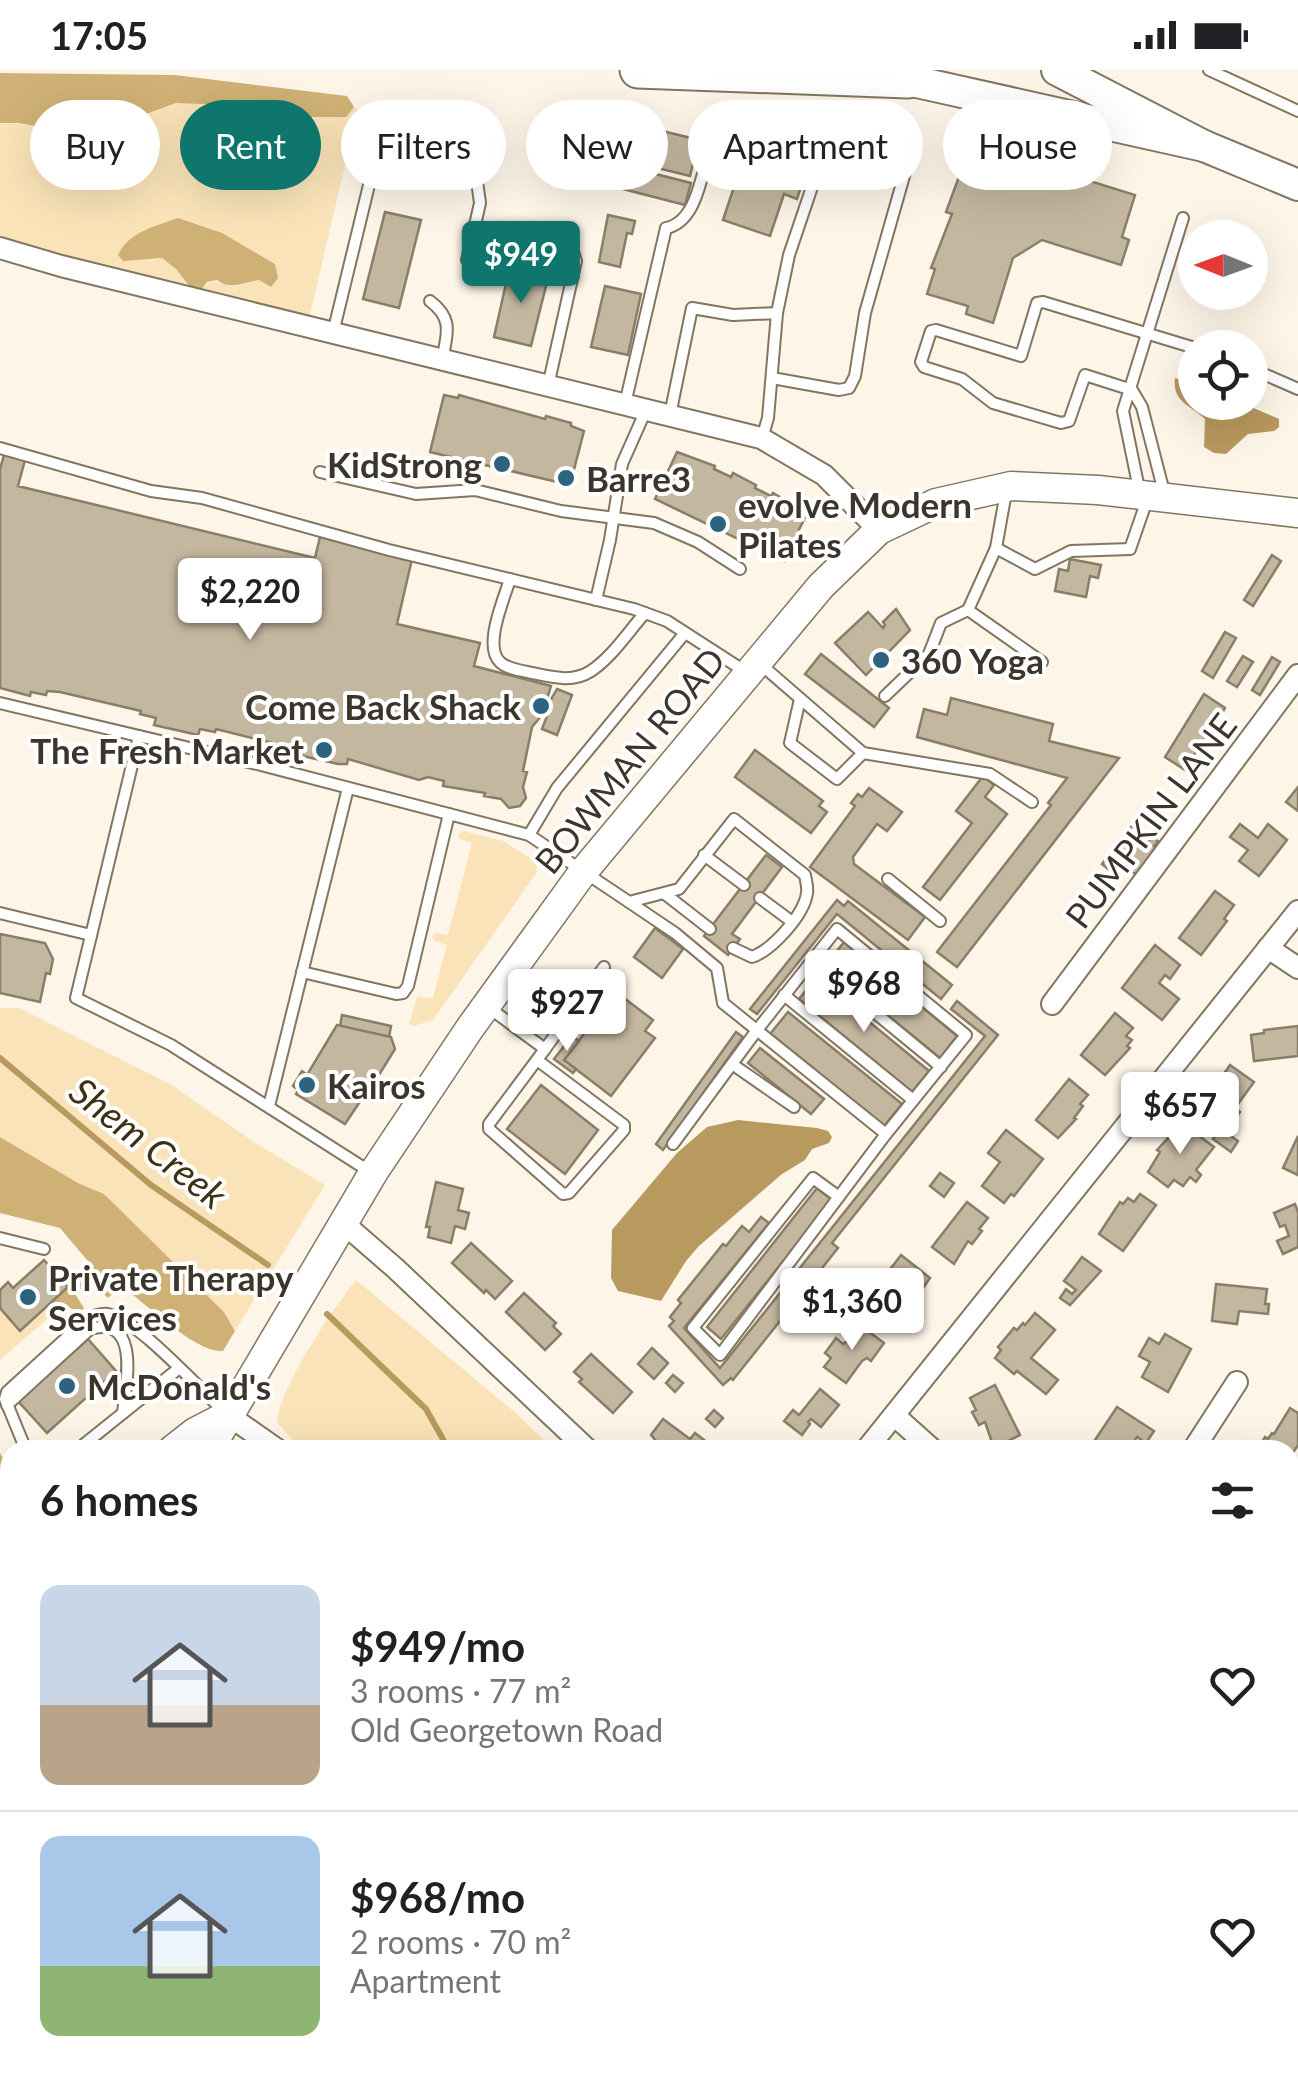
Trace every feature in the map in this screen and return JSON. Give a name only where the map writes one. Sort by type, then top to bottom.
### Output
[{"type":"highway","points":[[638,70],[908,80]]},
{"type":"highway","points":[[847,70],[908,80]]},
{"type":"main road","points":[[1057,70],[1204,146],[1298,185]]},
{"type":"main road","points":[[908,80],[1204,146]]},
{"type":"main road","name":"BOWMAN ROAD","points":[[215,1440],[372,1173],[582,872],[821,586],[878,530],[936,503],[1007,486],[1151,496],[1298,513]]},
{"type":"main road","points":[[185,1440],[228,1416]]},
{"type":"street","points":[[0,251],[761,438],[824,475],[878,530]]},
{"type":"street","name":"PUMPKIN LANE","points":[[1052,1004],[1298,675]]},
{"type":"street","points":[[875,1440],[1298,911]]},
{"type":"street","points":[[1268,948],[1298,968]]},
{"type":"street","points":[[342,1222],[577,1440]]},
{"type":"street","points":[[1199,1440],[1237,1382]]},
{"type":"street","points":[[228,1416],[263,1440]]},
{"type":"street","points":[[895,1416],[922,1440]]},
{"type":"lane","points":[[1209,70],[1227,73],[1298,111]]},
{"type":"lane","points":[[761,438],[768,418],[777,313],[789,255],[813,184],[851,168],[865,133],[910,143],[912,148],[864,313],[855,376],[849,388],[839,390],[772,378]]},
{"type":"lane","points":[[333,334],[369,185],[388,160],[412,151],[461,159],[476,174],[480,204],[467,260]]},
{"type":"lane","points":[[625,404],[666,228],[678,226],[689,214],[697,190]]},
{"type":"lane","points":[[1151,496],[1124,411],[1183,218]]},
{"type":"lane","points":[[527,235],[571,246],[576,261],[548,386]]},
{"type":"lane","points":[[430,300],[443,310],[448,329],[442,361]]},
{"type":"lane","points":[[996,548],[1035,568],[1071,552],[1130,549],[1151,496],[1142,406],[1132,390],[1086,376],[1070,421],[1061,423],[992,403],[962,379],[924,368],[922,362],[931,332],[936,330],[1021,356],[1038,303],[1043,302],[1178,343]]},
{"type":"lane","points":[[670,415],[692,308],[733,316],[777,313]]},
{"type":"lane","points":[[1268,376],[1298,389]]},
{"type":"lane","points":[[596,600],[622,464],[646,410]]},
{"type":"lane","points":[[0,448],[151,491],[202,498],[645,613],[752,667],[800,699],[863,753],[990,774],[1032,802]]},
{"type":"lane","points":[[320,472],[416,494],[475,490],[561,511],[654,523],[677,531],[740,569]]},
{"type":"lane","points":[[886,696],[929,654],[941,623],[968,610],[996,548],[1007,486]]},
{"type":"lane","points":[[510,579],[494,632],[494,652],[500,663],[510,667],[560,678],[589,672],[645,613]]},
{"type":"lane","points":[[968,610],[1042,662]]},
{"type":"lane","points":[[529,835],[557,788],[685,632]]},
{"type":"lane","points":[[800,699],[790,743],[837,779],[863,753]]},
{"type":"lane","points":[[0,703],[529,835],[675,933],[717,968],[723,1003],[886,1134]]},
{"type":"lane","points":[[139,736],[76,998],[171,1045],[372,1173]]},
{"type":"lane","points":[[269,1106],[348,788]]},
{"type":"lane","points":[[302,972],[403,993],[408,986],[450,814]]},
{"type":"lane","points":[[629,902],[679,888],[734,819],[805,876],[807,892],[791,921],[764,953],[752,957],[733,948]]},
{"type":"lane","points":[[704,855],[744,885]]},
{"type":"lane","points":[[888,878],[940,920]]},
{"type":"lane","points":[[666,894],[710,929]]},
{"type":"lane","points":[[760,898],[791,921]]},
{"type":"lane","points":[[0,913],[91,935]]},
{"type":"lane","points":[[673,1144],[837,930],[966,1034],[720,1355],[693,1328],[813,1178],[839,1197]]},
{"type":"lane","points":[[812,961],[940,1067]]},
{"type":"lane","points":[[537,1060],[624,1125],[624,1130],[569,1193],[563,1194],[489,1129],[490,1124],[604,967]]},
{"type":"lane","points":[[784,995],[913,1100]]},
{"type":"lane","points":[[487,1006],[545,1049]]},
{"type":"lane","points":[[732,1064],[794,1107]]},
{"type":"lane","points":[[0,1238],[44,1249]]},
{"type":"lane","points":[[22,1440],[7,1405],[7,1392],[96,1315],[115,1316],[144,1335],[228,1416]]},
{"type":"lane","points":[[7,1405],[90,1329],[101,1326],[112,1327],[128,1347],[123,1413]]},
{"type":"lane","points":[[89,1440],[178,1369]]},
{"type":"shaded area","points":[[0,73],[175,75],[347,96],[350,100],[341,100],[341,117],[321,117],[321,100],[180,100],[160,109],[160,100],[30,100],[30,125],[0,123]]},
{"type":"shaded area","points":[[180,103],[180,190],[321,190],[321,117],[341,117],[341,182],[309,319],[204,294],[201,290],[212,282],[233,286],[259,279],[222,233],[145,262],[162,258],[177,270],[192,291],[0,241],[0,123],[30,126],[30,190],[160,190],[160,109]]},
{"type":"shaded area","points":[[178,218],[222,233],[275,264],[278,278],[271,287],[259,280],[232,285],[217,280],[193,291],[162,258],[123,261],[118,255],[136,235]]},
{"type":"shaded area","points":[[1268,414],[1279,419],[1279,427],[1274,431],[1248,434],[1226,454],[1204,447],[1205,420],[1268,420]]},
{"type":"shaded area","points":[[464,831],[503,841],[536,862],[537,872],[433,1020],[414,1026],[409,1024],[417,997],[433,998],[447,945],[432,936],[448,935],[472,843],[458,838]]},
{"type":"shaded area","points":[[0,1008],[19,1008],[170,1084],[325,1185],[235,1331],[224,1312],[104,1194],[0,1137]]},
{"type":"shaded area","points":[[738,1120],[817,1128],[828,1131],[832,1137],[829,1143],[812,1149],[805,1160],[782,1174],[699,1246],[661,1301],[618,1291],[611,1278],[612,1230],[677,1153],[707,1127]]},
{"type":"shaded area","points":[[0,1137],[104,1194],[224,1312],[235,1331],[223,1351],[185,1336],[121,1286],[108,1298],[89,1281],[75,1294],[84,1308],[81,1311],[62,1306],[54,1313],[49,1312],[48,1305],[93,1267],[60,1228],[0,1213]]},
{"type":"shaded area","points":[[356,1280],[544,1440],[292,1440],[277,1422],[280,1407],[309,1348]]},
{"type":"shaded area","points":[[48,1305],[54,1313],[0,1360],[0,1308],[20,1330]]},
{"type":"building","points":[[668,132],[688,137],[688,176],[668,171]]},
{"type":"building","points":[[668,177],[688,182],[685,205],[627,190],[668,190]]},
{"type":"building","points":[[1112,188],[1135,195],[1122,237],[1129,240],[1121,265],[1042,240],[1013,258],[993,323],[966,314],[968,306],[927,294],[935,269],[931,268],[952,214],[946,212],[954,190]]},
{"type":"building","points":[[733,190],[800,190],[797,199],[784,194],[770,236],[723,220]]},
{"type":"building","points":[[385,212],[421,220],[399,308],[363,299]]},
{"type":"building","points":[[608,215],[635,221],[632,234],[627,233],[620,267],[599,262]]},
{"type":"building","points":[[519,267],[545,273],[548,278],[531,346],[494,337],[509,270],[518,271]]},
{"type":"building","points":[[605,286],[641,294],[628,355],[591,347]]},
{"type":"building","points":[[444,395],[459,395],[545,419],[546,416],[584,431],[570,485],[430,452]]},
{"type":"building","points":[[677,452],[715,466],[714,469],[731,477],[733,473],[807,513],[784,561],[655,499]]},
{"type":"building","points":[[4,455],[25,460],[18,486],[315,558],[320,537],[412,559],[397,624],[480,643],[474,666],[551,686],[542,715],[532,727],[523,771],[527,772],[523,787],[526,798],[520,806],[509,808],[501,799],[443,786],[444,781],[428,777],[419,780],[348,759],[347,764],[338,764],[216,729],[200,729],[198,735],[154,725],[156,718],[140,714],[141,711],[60,692],[31,692],[30,696],[0,688],[0,469]]},
{"type":"building","points":[[1272,555],[1281,561],[1253,606],[1244,600]]},
{"type":"building","points":[[1070,559],[1101,565],[1098,578],[1090,576],[1086,597],[1055,591],[1059,569],[1068,571]]},
{"type":"building","points":[[896,609],[910,630],[866,675],[835,643],[868,612],[883,628],[883,622]]},
{"type":"building","points":[[1225,632],[1236,638],[1213,678],[1202,671]]},
{"type":"building","points":[[821,654],[889,708],[874,727],[805,674]]},
{"type":"building","points":[[1243,656],[1253,662],[1237,687],[1227,681]]},
{"type":"building","points":[[1272,657],[1280,662],[1260,695],[1252,690]]},
{"type":"building","points":[[557,689],[572,695],[557,735],[542,729],[547,716],[542,715]]},
{"type":"building","points":[[1204,694],[1225,708],[1185,770],[1165,757]]},
{"type":"building","points":[[951,698],[1053,724],[1049,741],[1119,758],[957,967],[937,952],[1051,805],[1048,803],[1067,778],[917,737],[924,709],[947,715]]},
{"type":"building","points":[[755,750],[823,801],[819,806],[827,812],[811,833],[735,777]]},
{"type":"building","points":[[983,776],[994,785],[985,797],[1007,814],[940,900],[923,887],[972,823],[956,811]]},
{"type":"building","points":[[1298,787],[1298,811],[1286,802]]},
{"type":"building","points":[[869,788],[902,812],[887,831],[877,824],[853,857],[854,864],[925,917],[908,940],[810,867],[855,806],[851,803]]},
{"type":"building","points":[[1240,824],[1258,838],[1268,824],[1287,840],[1259,876],[1239,861],[1248,850],[1230,837]]},
{"type":"building","points":[[1131,827],[1149,841],[1153,836],[1158,841],[1154,846],[1159,850],[1138,876],[1121,863],[1113,873],[1102,864]]},
{"type":"building","points":[[766,855],[782,867],[732,934],[740,939],[728,955],[704,936]]},
{"type":"building","points":[[1215,891],[1234,905],[1201,955],[1179,938]]},
{"type":"building","points":[[837,900],[844,906],[848,901],[952,985],[941,999],[837,914],[757,1014],[750,1009]]},
{"type":"building","points":[[655,928],[683,949],[662,978],[634,957]]},
{"type":"building","points":[[0,934],[45,943],[53,959],[40,1002],[0,993]]},
{"type":"building","points":[[844,942],[957,1036],[940,1058],[826,965]]},
{"type":"building","points":[[1155,945],[1180,965],[1170,979],[1165,975],[1159,983],[1179,999],[1162,1020],[1122,988]]},
{"type":"building","points":[[816,978],[929,1071],[912,1092],[799,999]]},
{"type":"building","points":[[616,992],[653,1020],[645,1031],[655,1038],[611,1096],[564,1060]]},
{"type":"building","points":[[957,1001],[998,1035],[832,1243],[838,1248],[733,1380],[723,1385],[669,1326],[674,1321],[670,1317],[681,1303],[678,1300],[742,1226],[749,1232],[761,1217],[769,1223],[684,1328],[720,1368],[985,1036],[951,1009]]},
{"type":"building","points":[[788,1012],[902,1104],[884,1126],[770,1034]]},
{"type":"building","points":[[1115,1013],[1133,1028],[1126,1036],[1132,1040],[1127,1046],[1130,1048],[1105,1075],[1081,1055]]},
{"type":"building","points":[[342,1015],[391,1026],[389,1037],[340,1026]]},
{"type":"building","points":[[337,1025],[391,1037],[395,1049],[364,1099],[358,1096],[355,1100],[359,1103],[345,1124],[296,1094],[298,1090],[293,1086],[302,1071],[307,1075]]},
{"type":"building","points":[[1298,1026],[1298,1056],[1254,1061],[1251,1035]]},
{"type":"building","points":[[736,1032],[743,1037],[663,1150],[656,1144]]},
{"type":"building","points":[[572,1036],[579,1041],[564,1060],[576,1069],[573,1073],[554,1059]]},
{"type":"building","points":[[760,1048],[824,1099],[811,1114],[748,1063]]},
{"type":"building","points":[[1230,1065],[1254,1082],[1235,1108],[1240,1112],[1233,1122],[1228,1118],[1221,1128],[1200,1113],[1217,1097],[1221,1088],[1216,1085]]},
{"type":"building","points":[[1069,1079],[1088,1095],[1080,1104],[1083,1106],[1076,1119],[1058,1138],[1036,1120]]},
{"type":"building","points":[[541,1085],[598,1130],[565,1174],[507,1129]]},
{"type":"building","points":[[1182,1123],[1214,1147],[1196,1170],[1201,1175],[1196,1182],[1190,1177],[1183,1186],[1174,1180],[1168,1187],[1148,1172],[1160,1152],[1157,1150]]},
{"type":"building","points":[[1221,1129],[1238,1141],[1231,1152],[1213,1139]]},
{"type":"building","points":[[1006,1130],[1043,1159],[1004,1203],[982,1186],[1000,1162],[988,1153]]},
{"type":"building","points":[[1298,1136],[1298,1175],[1283,1168]]},
{"type":"building","points":[[940,1173],[954,1183],[944,1197],[930,1186]]},
{"type":"building","points":[[436,1182],[463,1189],[458,1210],[469,1213],[465,1229],[455,1226],[451,1243],[428,1237],[430,1227],[426,1227]]},
{"type":"building","points":[[817,1188],[832,1200],[721,1339],[707,1327]]},
{"type":"building","points":[[1140,1194],[1156,1205],[1123,1251],[1099,1234],[1120,1202],[1123,1204],[1128,1198],[1134,1202]]},
{"type":"building","points":[[967,1202],[988,1218],[954,1264],[932,1247]]},
{"type":"building","points":[[1295,1204],[1298,1247],[1283,1254],[1277,1241],[1289,1236],[1274,1213]]},
{"type":"building","points":[[471,1243],[512,1281],[495,1299],[452,1263]]},
{"type":"building","points":[[901,1255],[930,1278],[898,1324],[875,1306],[893,1283],[885,1276]]},
{"type":"building","points":[[1082,1257],[1101,1271],[1070,1305],[1060,1298],[1066,1289],[1072,1294],[1076,1290],[1064,1281]]},
{"type":"building","name":"Private Therapy Services","points":[[44,1260],[68,1287],[20,1331],[0,1308],[0,1290],[8,1282],[13,1288]]},
{"type":"building","points":[[1216,1284],[1267,1289],[1268,1314],[1239,1311],[1237,1324],[1212,1321]]},
{"type":"building","points":[[524,1293],[556,1323],[553,1326],[561,1334],[545,1350],[506,1312]]},
{"type":"building","points":[[1035,1313],[1055,1330],[1031,1358],[1058,1380],[1046,1394],[995,1358],[1001,1350],[998,1347],[1014,1328],[1025,1325]]},
{"type":"building","points":[[860,1325],[884,1343],[871,1361],[862,1361],[846,1383],[824,1367],[831,1358],[825,1353],[836,1338],[843,1344],[849,1340]]},
{"type":"building","points":[[1165,1334],[1191,1349],[1168,1392],[1142,1377],[1150,1362],[1139,1356],[1149,1338],[1159,1344]]},
{"type":"building","name":"McDonald's","points":[[88,1339],[116,1371],[47,1433],[18,1401]]},
{"type":"building","points":[[652,1348],[668,1363],[654,1379],[638,1364]]},
{"type":"building","points":[[591,1354],[632,1392],[613,1413],[579,1382],[582,1379],[574,1372]]},
{"type":"building","points":[[673,1375],[683,1383],[675,1392],[666,1383]]},
{"type":"building","points":[[995,1385],[1020,1435],[1010,1440],[991,1440],[985,1422],[979,1425],[972,1412],[976,1410],[970,1398]]},
{"type":"building","points":[[820,1389],[839,1405],[821,1427],[811,1419],[802,1435],[784,1421],[793,1410],[799,1415]]},
{"type":"building","points":[[1117,1407],[1154,1431],[1148,1440],[1095,1440]]},
{"type":"building","points":[[1290,1408],[1298,1413],[1298,1440],[1263,1440],[1274,1434]]},
{"type":"building","points":[[714,1410],[723,1418],[715,1427],[706,1419]]},
{"type":"building","points":[[663,1419],[690,1439],[695,1433],[704,1440],[655,1440],[651,1435]]},
{"type":"waterway","name":"Shem Creek","points":[[0,1058],[151,1185],[268,1265]]},
{"type":"waterway","name":"Shem Creek","points":[[327,1314],[426,1409],[443,1440]]},
{"type":"place","name":"KidStrong","points":[[502,464]]},
{"type":"place","name":"Barre3","points":[[566,478]]},
{"type":"place","name":"evolve Modern Pilates","points":[[718,524]]},
{"type":"place","name":"360 Yoga","points":[[881,660]]},
{"type":"place","name":"Come Back Shack","points":[[541,706]]},
{"type":"place","name":"The Fresh Market","points":[[324,750]]},
{"type":"place","name":"Kairos","points":[[307,1085]]},
{"type":"place","name":"Private Therapy Services","points":[[28,1297]]},
{"type":"place","name":"McDonald's","points":[[67,1386]]}]
